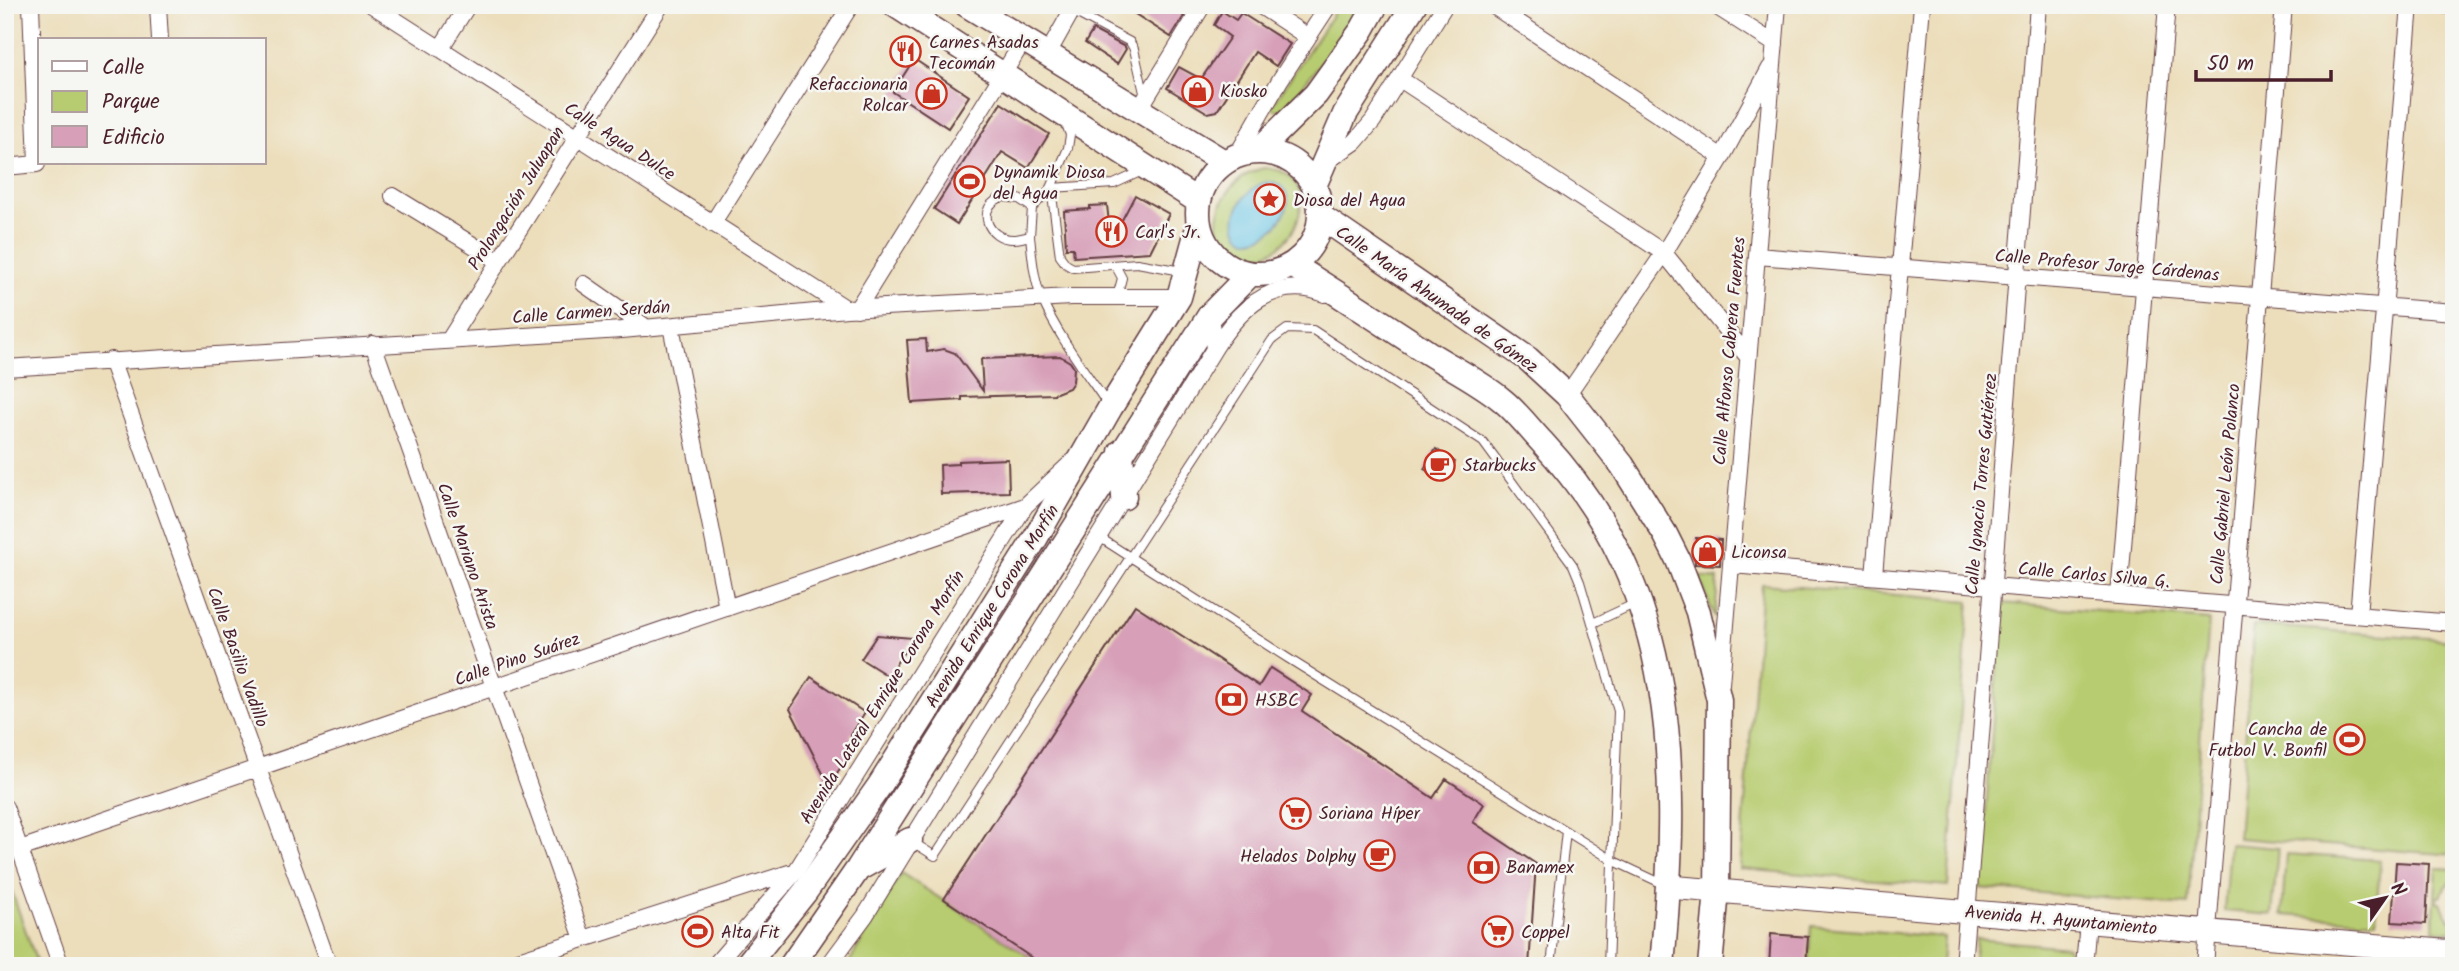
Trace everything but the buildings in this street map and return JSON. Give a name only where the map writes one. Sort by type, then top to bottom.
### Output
[{"type":"main road","points":[[895,5],[1148,168],[1199,213],[1205,242],[1216,257],[1232,268],[1250,274],[1279,271],[1292,265],[1306,252],[1316,235],[1320,216],[1319,201],[1314,186],[1304,172],[1290,161],[1275,154],[1239,157],[1047,55],[967,5]]},
{"type":"main road","name":"Avenida Enrique Corona Morfín","points":[[747,966],[805,892],[880,785],[953,672],[1179,297],[1187,272],[1203,186],[1212,173],[1239,157],[1315,94],[1362,30],[1376,5]]},
{"type":"main road","points":[[1314,186],[1345,114],[1413,5]]},
{"type":"main road","name":"Calle María Ahumada de Gómez","points":[[1320,216],[1528,359],[1567,395],[1622,465],[1656,518],[1678,560],[1698,612],[1719,701],[1717,891],[1710,966]]},
{"type":"main road","points":[[1292,265],[1502,400],[1562,464],[1606,526],[1640,602],[1660,676],[1669,748],[1671,828],[1662,966]]},
{"type":"main road","name":"Avenida Enrique Corona Morfín","points":[[791,966],[858,869],[1210,314],[1250,274]]},
{"type":"main road","points":[[1121,452],[1124,497]]},
{"type":"main road","points":[[858,869],[909,840]]},
{"type":"street","points":[[5,167],[37,164],[31,5]]},
{"type":"street","points":[[158,5],[160,38]]},
{"type":"street","name":"Calle Agua Dulce","points":[[372,5],[712,224],[852,309]]},
{"type":"street","points":[[440,49],[468,5]]},
{"type":"street","name":"Prolongación Juluapan","points":[[449,340],[661,5]]},
{"type":"street","points":[[712,224],[851,5]]},
{"type":"street","points":[[1142,105],[1203,5]]},
{"type":"street","points":[[1259,5],[1308,37]]},
{"type":"street","name":"Avenida Enrique Corona Morfín","points":[[1239,157],[1280,80],[1329,5]]},
{"type":"street","points":[[1326,162],[1355,142],[1373,121],[1445,5]]},
{"type":"street","points":[[1492,5],[1722,157]]},
{"type":"street","points":[[1714,5],[1774,44]]},
{"type":"street","name":"Calle Alfonso Cabrera Fuentes","points":[[1719,701],[1778,5]]},
{"type":"street","points":[[1874,576],[1922,5]]},
{"type":"street","name":"Calle Ignacio Torres Gutiérrez","points":[[1963,966],[2038,5]]},
{"type":"street","points":[[2119,596],[2166,5]]},
{"type":"street","name":"Calle Gabriel León Polanco","points":[[2205,966],[2284,5]]},
{"type":"street","points":[[2358,615],[2410,5]]},
{"type":"street","points":[[2442,5],[2454,6]]},
{"type":"street","points":[[1047,55],[1074,8]]},
{"type":"street","points":[[852,309],[1024,40]]},
{"type":"street","points":[[1567,395],[1664,253],[1722,157],[1773,63]]},
{"type":"street","points":[[1400,79],[1664,253],[1748,357]]},
{"type":"street","points":[[393,196],[499,261]]},
{"type":"street","name":"Calle Profesor Jorge Cárdenas","points":[[1757,256],[2454,312]]},
{"type":"street","points":[[584,284],[647,328]]},
{"type":"street","points":[[828,966],[865,916],[909,840],[1235,319],[1260,298],[1285,289],[1305,287],[1363,310]]},
{"type":"street","name":"Calle Carmen Serdán","points":[[5,368],[647,328],[852,309],[1042,299],[1179,297]]},
{"type":"street","points":[[1210,314],[1214,349]]},
{"type":"street","points":[[671,326],[727,608]]},
{"type":"street","name":"Calle Mariano Arista","points":[[373,344],[583,939]]},
{"type":"street","name":"Calle Basilio Vadillo","points":[[110,360],[329,966]]},
{"type":"street","name":"Avenida Lateral Enrique Corona Morfín","points":[[714,966],[796,871],[1026,506],[1084,452]]},
{"type":"street","name":"Calle Pino Suárez","points":[[20,849],[1026,506]]},
{"type":"street","name":"Calle Carlos Silva G.","points":[[1731,565],[2454,623]]},
{"type":"street","points":[[5,807],[61,966]]},
{"type":"street","points":[[500,966],[826,861]]},
{"type":"street","name":"Avenida H. Ayuntamiento","points":[[1669,887],[2454,952]]},
{"type":"street","points":[[2084,966],[2088,922]]},
{"type":"lane","points":[[1074,8],[1130,42],[1134,49],[1142,105]]},
{"type":"lane","points":[[1063,115],[1070,135],[1068,148],[1051,188],[1032,208],[1031,253],[1042,299],[1070,349],[1110,408]]},
{"type":"lane","points":[[1051,188],[1114,184],[1148,168]]},
{"type":"lane","points":[[1051,188],[1060,256],[1066,264],[1073,268],[1137,263],[1187,272]]},
{"type":"lane","points":[[1030,236],[1015,240],[996,235],[987,224],[986,217],[991,204],[1003,197],[1019,199],[1032,208]]},
{"type":"lane","points":[[1115,265],[1122,278],[1117,297]]},
{"type":"lane","points":[[909,840],[935,856],[1272,340],[1287,329],[1313,330],[1483,442],[1573,565],[1618,712],[1608,966]]},
{"type":"lane","points":[[1100,537],[1614,861],[1669,887]]},
{"type":"lane","points":[[1592,622],[1640,602]]},
{"type":"lane","points":[[1551,966],[1566,831]]},
{"type":"green space","points":[[1339,5],[1364,5],[1284,109],[1277,111],[1271,107]]},
{"type":"green space","points":[[1264,168],[1284,173],[1296,184],[1301,199],[1299,216],[1292,232],[1280,245],[1265,254],[1247,255],[1231,249],[1222,239],[1218,226],[1219,212],[1225,198],[1234,185],[1248,174]],"holes":[[[1242,201],[1276,227],[1262,237],[1236,215]]]},
{"type":"green space","points":[[1699,577],[1718,579],[1715,618]]},
{"type":"green space","points":[[1762,584],[1969,601],[1948,886],[1740,869]]},
{"type":"green space","points":[[2002,603],[2209,620],[2188,905],[1980,888]]},
{"type":"green space","name":"Cancha de Futbol V. Bonfil","points":[[2254,625],[2454,640],[2454,855],[2238,838]]},
{"type":"green space","points":[[2229,844],[2278,848],[2272,915],[2224,911]]},
{"type":"green space","points":[[2286,854],[2380,860],[2376,921],[2282,915]]},
{"type":"green space","points":[[2437,868],[2454,869],[2454,878],[2441,896],[2438,896],[2438,902],[2441,902],[2446,915],[2454,923],[2454,932],[2433,930]]},
{"type":"green space","points":[[5,872],[38,966],[5,966]]},
{"type":"green space","points":[[901,873],[1044,966],[847,966]]},
{"type":"green space","points":[[1811,926],[1944,937],[1942,966],[1808,966]]},
{"type":"green space","points":[[1976,939],[2068,947],[2067,966],[1973,966]]},
{"type":"water","points":[[1267,182],[1280,186],[1286,193],[1288,203],[1285,213],[1269,232],[1246,240],[1236,225],[1239,207],[1251,191]]},
{"type":"place","name":"Carnes Asadas Tecomán","points":[[906,52]]},
{"type":"place","name":"Kiosko","points":[[1197,91]]},
{"type":"place","name":"Refaccionaria Rolcar","points":[[931,94]]},
{"type":"place","name":"Dynamik Diosa del Agua","points":[[970,182]]},
{"type":"place","name":"Diosa del Agua","points":[[1270,200]]},
{"type":"place","name":"Carl's Jr.","points":[[1112,232]]},
{"type":"place","name":"Starbucks","points":[[1440,465]]},
{"type":"place","name":"Liconsa","points":[[1708,552]]},
{"type":"place","name":"HSBC","points":[[1232,700]]},
{"type":"place","name":"Cancha de Futbol V. Bonfil","points":[[2350,739]]},
{"type":"place","name":"Soriana Híper","points":[[1296,813]]},
{"type":"place","name":"Helados Dolphy","points":[[1379,856]]},
{"type":"place","name":"Banamex","points":[[1483,867]]},
{"type":"place","name":"Alta Fit","points":[[698,932]]},
{"type":"place","name":"Coppel","points":[[1498,932]]}]
